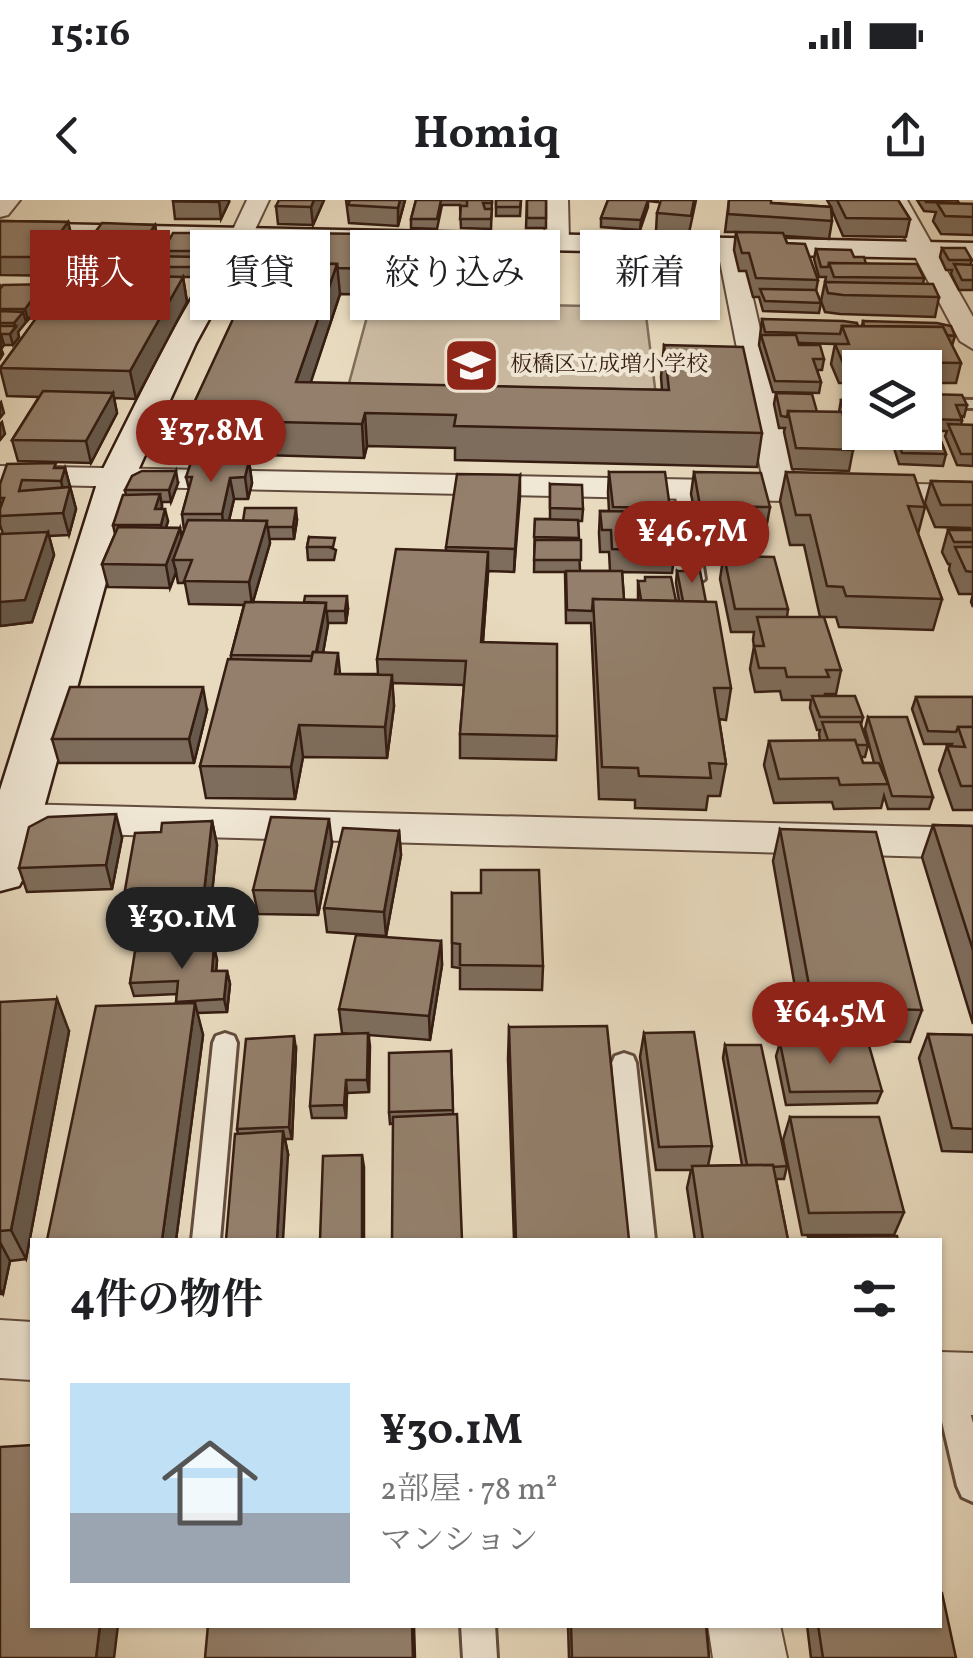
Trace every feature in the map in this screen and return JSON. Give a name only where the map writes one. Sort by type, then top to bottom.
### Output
[{"type":"street","points":[[0,210],[9,200]]},
{"type":"street","points":[[243,230],[258,200]]},
{"type":"street","points":[[557,200],[557,230]]},
{"type":"street","points":[[896,200],[973,341]]},
{"type":"street","points":[[0,231],[190,235]]},
{"type":"street","points":[[560,242],[973,251]]},
{"type":"street","points":[[728,246],[781,492]]},
{"type":"street","points":[[0,873],[8,818],[116,476],[194,320]]},
{"type":"street","points":[[0,475],[973,495]]},
{"type":"street","points":[[8,818],[973,844]]},
{"type":"street","points":[[0,1350],[30,1351]]},
{"type":"street","points":[[745,1628],[750,1658]]},
{"type":"lane","points":[[942,403],[973,404]]},
{"type":"lane","points":[[683,490],[696,579]]},
{"type":"lane","points":[[206,1238],[225,1043]]},
{"type":"lane","points":[[624,1063],[640,1238]]},
{"type":"lane","points":[[954,1383],[973,1486]]},
{"type":"lane","points":[[478,1628],[480,1658]]},
{"type":"shaded area","points":[[560,305],[580,306],[580,320],[647,320],[657,404],[345,398],[366,320],[560,320]]},
{"type":"building","points":[[173,200],[219,200],[218,202]]},
{"type":"building","points":[[279,200],[314,200],[311,207],[276,206]]},
{"type":"building","points":[[350,200],[400,200],[398,208],[348,205]]},
{"type":"building","points":[[416,200],[441,200],[437,219],[411,219]]},
{"type":"building","points":[[467,200],[492,200],[483,203],[485,209],[492,209],[491,219],[460,219],[461,206],[467,206]]},
{"type":"building","points":[[496,200],[521,200],[520,207],[496,207]]},
{"type":"building","points":[[527,200],[546,200],[546,218],[527,218]]},
{"type":"building","points":[[608,200],[648,200],[641,220],[601,218]]},
{"type":"building","points":[[661,200],[694,200],[691,216],[657,213]]},
{"type":"building","points":[[729,200],[831,207],[832,221],[728,214]]},
{"type":"building","points":[[837,200],[898,200],[910,219],[846,218]]},
{"type":"building","points":[[957,200],[959,203],[926,202]]},
{"type":"building","points":[[937,203],[973,204],[973,217],[945,216]]},
{"type":"building","points":[[0,221],[68,222],[62,230],[30,230],[30,257],[0,257]]},
{"type":"building","points":[[102,223],[155,225],[152,230],[97,230]]},
{"type":"building","points":[[736,232],[783,233],[787,243],[805,244],[818,280],[756,278],[749,253],[742,253]]},
{"type":"building","points":[[173,233],[190,233],[190,251],[170,251]]},
{"type":"building","points":[[330,234],[350,234],[350,268],[338,268],[337,264],[330,264]]},
{"type":"building","points":[[942,248],[965,248],[972,260],[949,260]]},
{"type":"building","points":[[816,249],[851,250],[854,257],[864,257],[866,264],[829,263],[828,267],[821,267]]},
{"type":"building","points":[[170,256],[190,257],[190,267],[170,267]]},
{"type":"building","points":[[829,263],[917,264],[924,278],[834,277]]},
{"type":"building","points":[[330,264],[337,264],[330,284]]},
{"type":"building","points":[[954,264],[973,265],[973,280],[962,280]]},
{"type":"building","points":[[170,277],[183,277],[170,300]]},
{"type":"building","points":[[825,282],[933,284],[939,297],[843,295],[828,293]]},
{"type":"building","points":[[30,284],[30,302],[25,309],[0,309],[3,285]]},
{"type":"building","points":[[760,289],[816,290],[821,303],[765,301]]},
{"type":"building","points":[[0,311],[23,312],[14,323],[0,323]]},
{"type":"building","points":[[762,319],[843,321],[858,326],[842,326],[840,334],[765,332]]},
{"type":"building","points":[[35,320],[159,320],[130,371],[0,368]]},
{"type":"building","points":[[232,320],[318,320],[296,382],[669,390],[664,345],[743,347],[762,433],[454,426],[456,415],[365,413],[362,424],[186,420]]},
{"type":"building","points":[[863,321],[937,323],[951,326],[955,336],[947,335],[943,327],[864,326]]},
{"type":"building","points":[[0,326],[16,326],[10,334],[0,336]]},
{"type":"building","points":[[842,326],[943,327],[961,363],[942,363],[942,350],[842,350],[842,361],[835,344],[849,344]]},
{"type":"building","points":[[761,335],[796,335],[799,345],[820,345],[824,359],[813,359],[821,382],[775,381]]},
{"type":"building","points":[[43,391],[113,393],[86,441],[12,440]]},
{"type":"building","points":[[776,393],[812,394],[817,412],[788,411],[787,417],[781,416]]},
{"type":"building","points":[[942,394],[962,395],[967,405],[956,405],[962,420],[942,419]]},
{"type":"building","points":[[788,411],[842,412],[842,450],[796,448]]},
{"type":"building","points":[[948,424],[973,425],[973,454],[961,454]]},
{"type":"building","points":[[942,444],[946,454],[901,450],[942,450]]},
{"type":"building","points":[[249,461],[245,477],[230,478],[222,514],[182,514],[192,477],[186,477],[191,462]]},
{"type":"building","points":[[56,463],[54,468],[65,468],[61,481],[22,480],[19,491],[70,487],[63,513],[0,516],[4,498],[0,498],[0,484],[7,464]]},
{"type":"building","points":[[142,471],[176,471],[169,490],[125,490],[132,476]]},
{"type":"building","points":[[609,472],[665,472],[670,508],[613,507]]},
{"type":"building","points":[[694,472],[761,473],[770,507],[700,506]]},
{"type":"building","points":[[786,472],[914,475],[925,507],[908,506],[942,599],[846,596],[843,587],[827,586],[810,515],[796,515]]},
{"type":"building","points":[[457,474],[520,475],[515,549],[446,547]]},
{"type":"building","points":[[931,481],[973,482],[973,505],[941,505]]},
{"type":"building","points":[[550,484],[582,485],[583,509],[550,508]]},
{"type":"building","points":[[160,494],[155,509],[165,509],[161,525],[113,525],[123,495]]},
{"type":"building","points":[[245,508],[296,508],[293,527],[267,527],[267,521],[243,521]]},
{"type":"building","points":[[600,511],[662,512],[664,531],[673,531],[675,551],[612,549],[611,530],[602,530]]},
{"type":"building","points":[[535,519],[578,520],[579,538],[534,537]]},
{"type":"building","points":[[188,520],[267,521],[249,582],[184,581],[192,560],[173,560]]},
{"type":"building","points":[[706,521],[754,522],[760,547],[720,546],[717,534],[709,534]]},
{"type":"building","points":[[118,527],[180,528],[166,565],[102,564]]},
{"type":"building","points":[[948,530],[973,530],[973,542],[954,542]]},
{"type":"building","points":[[48,532],[25,600],[0,602],[0,534]]},
{"type":"building","points":[[309,537],[335,538],[333,547],[307,547]]},
{"type":"building","points":[[535,540],[581,540],[581,560],[534,560]]},
{"type":"building","points":[[955,547],[973,547],[973,572],[966,571]]},
{"type":"building","points":[[396,549],[488,552],[481,642],[557,644],[557,736],[460,734],[466,661],[377,659]]},
{"type":"building","points":[[724,556],[774,557],[788,609],[735,609]]},
{"type":"building","points":[[566,571],[622,571],[624,600],[593,599],[592,611],[567,610]]},
{"type":"building","points":[[677,571],[700,571],[706,602],[683,601]]},
{"type":"building","points":[[645,577],[671,577],[676,601],[641,600],[638,581],[645,581]]},
{"type":"building","points":[[305,596],[347,596],[345,611],[326,611],[326,603],[304,602]]},
{"type":"building","points":[[593,599],[716,602],[731,688],[714,688],[726,764],[709,763],[711,778],[639,776],[638,768],[602,767]]},
{"type":"building","points":[[245,602],[326,603],[316,652],[312,656],[231,655]]},
{"type":"building","points":[[757,617],[824,617],[841,670],[826,670],[829,677],[787,677],[785,668],[759,668],[754,646],[764,646]]},
{"type":"building","points":[[313,652],[338,653],[335,674],[392,675],[385,727],[299,725],[291,767],[200,766],[228,659],[311,661]]},
{"type":"building","points":[[70,687],[203,687],[189,739],[52,739]]},
{"type":"building","points":[[812,696],[855,696],[863,717],[820,717]]},
{"type":"building","points":[[916,697],[973,697],[973,727],[958,727],[956,732],[928,731]]},
{"type":"building","points":[[868,717],[907,717],[933,797],[892,796]]},
{"type":"building","points":[[822,722],[860,722],[868,745],[856,745],[855,740],[828,740]]},
{"type":"building","points":[[958,727],[973,727],[973,786],[961,786],[947,746],[965,747]]},
{"type":"building","points":[[855,740],[863,763],[879,763],[888,784],[840,785],[838,778],[779,779],[769,741]]},
{"type":"building","points":[[116,814],[106,865],[19,868],[29,827],[48,817]]},
{"type":"building","points":[[271,817],[329,819],[315,891],[253,890]]},
{"type":"building","points":[[212,821],[200,928],[130,931],[135,906],[122,907],[135,833],[161,832],[162,823]]},
{"type":"building","points":[[933,825],[973,826],[973,950]]},
{"type":"building","points":[[343,828],[399,831],[384,912],[324,908]]},
{"type":"building","points":[[780,829],[876,832],[922,1010],[813,1007]]},
{"type":"building","points":[[481,870],[539,870],[543,966],[460,965],[460,944],[452,943],[452,893],[481,893]]},
{"type":"building","points":[[356,935],[441,941],[429,1016],[339,1009]]},
{"type":"building","points":[[214,947],[212,971],[227,971],[224,999],[176,1002],[178,981],[130,983],[135,951]]},
{"type":"building","points":[[57,999],[11,1230],[0,1231],[0,1002]]},
{"type":"building","points":[[195,1003],[162,1238],[47,1238],[96,1006]]},
{"type":"building","points":[[607,1026],[629,1238],[516,1238],[509,1027]]},
{"type":"building","points":[[694,1032],[712,1146],[659,1147],[644,1033]]},
{"type":"building","points":[[368,1033],[367,1080],[346,1080],[344,1105],[310,1106],[315,1035]]},
{"type":"building","points":[[928,1034],[973,1035],[973,1129],[952,1128]]},
{"type":"building","points":[[294,1036],[289,1127],[237,1129],[246,1039]]},
{"type":"building","points":[[868,1042],[882,1091],[790,1092],[780,1043]]},
{"type":"building","points":[[725,1045],[761,1045],[787,1166],[747,1165]]},
{"type":"building","points":[[451,1051],[453,1110],[389,1112],[389,1053]]},
{"type":"building","points":[[457,1114],[462,1238],[392,1238],[393,1117]]},
{"type":"building","points":[[790,1117],[879,1117],[904,1212],[809,1213]]},
{"type":"building","points":[[283,1131],[277,1238],[226,1238],[235,1134]]},
{"type":"building","points":[[362,1155],[362,1238],[320,1238],[323,1156]]},
{"type":"building","points":[[773,1165],[788,1238],[703,1238],[692,1166]]},
{"type":"building","points":[[897,1236],[898,1238],[808,1238]]},
{"type":"building","points":[[30,1445],[30,1628],[100,1628],[96,1658],[0,1658],[0,1447]]},
{"type":"building","points":[[942,1593],[956,1658],[823,1658],[818,1628],[942,1628]]},
{"type":"building","points":[[208,1628],[412,1628],[413,1658],[205,1658]]},
{"type":"building","points":[[571,1628],[706,1628],[709,1658],[572,1658]]},
{"type":"place","name":"板橋区立成増小学校","points":[[471,365]]}]
